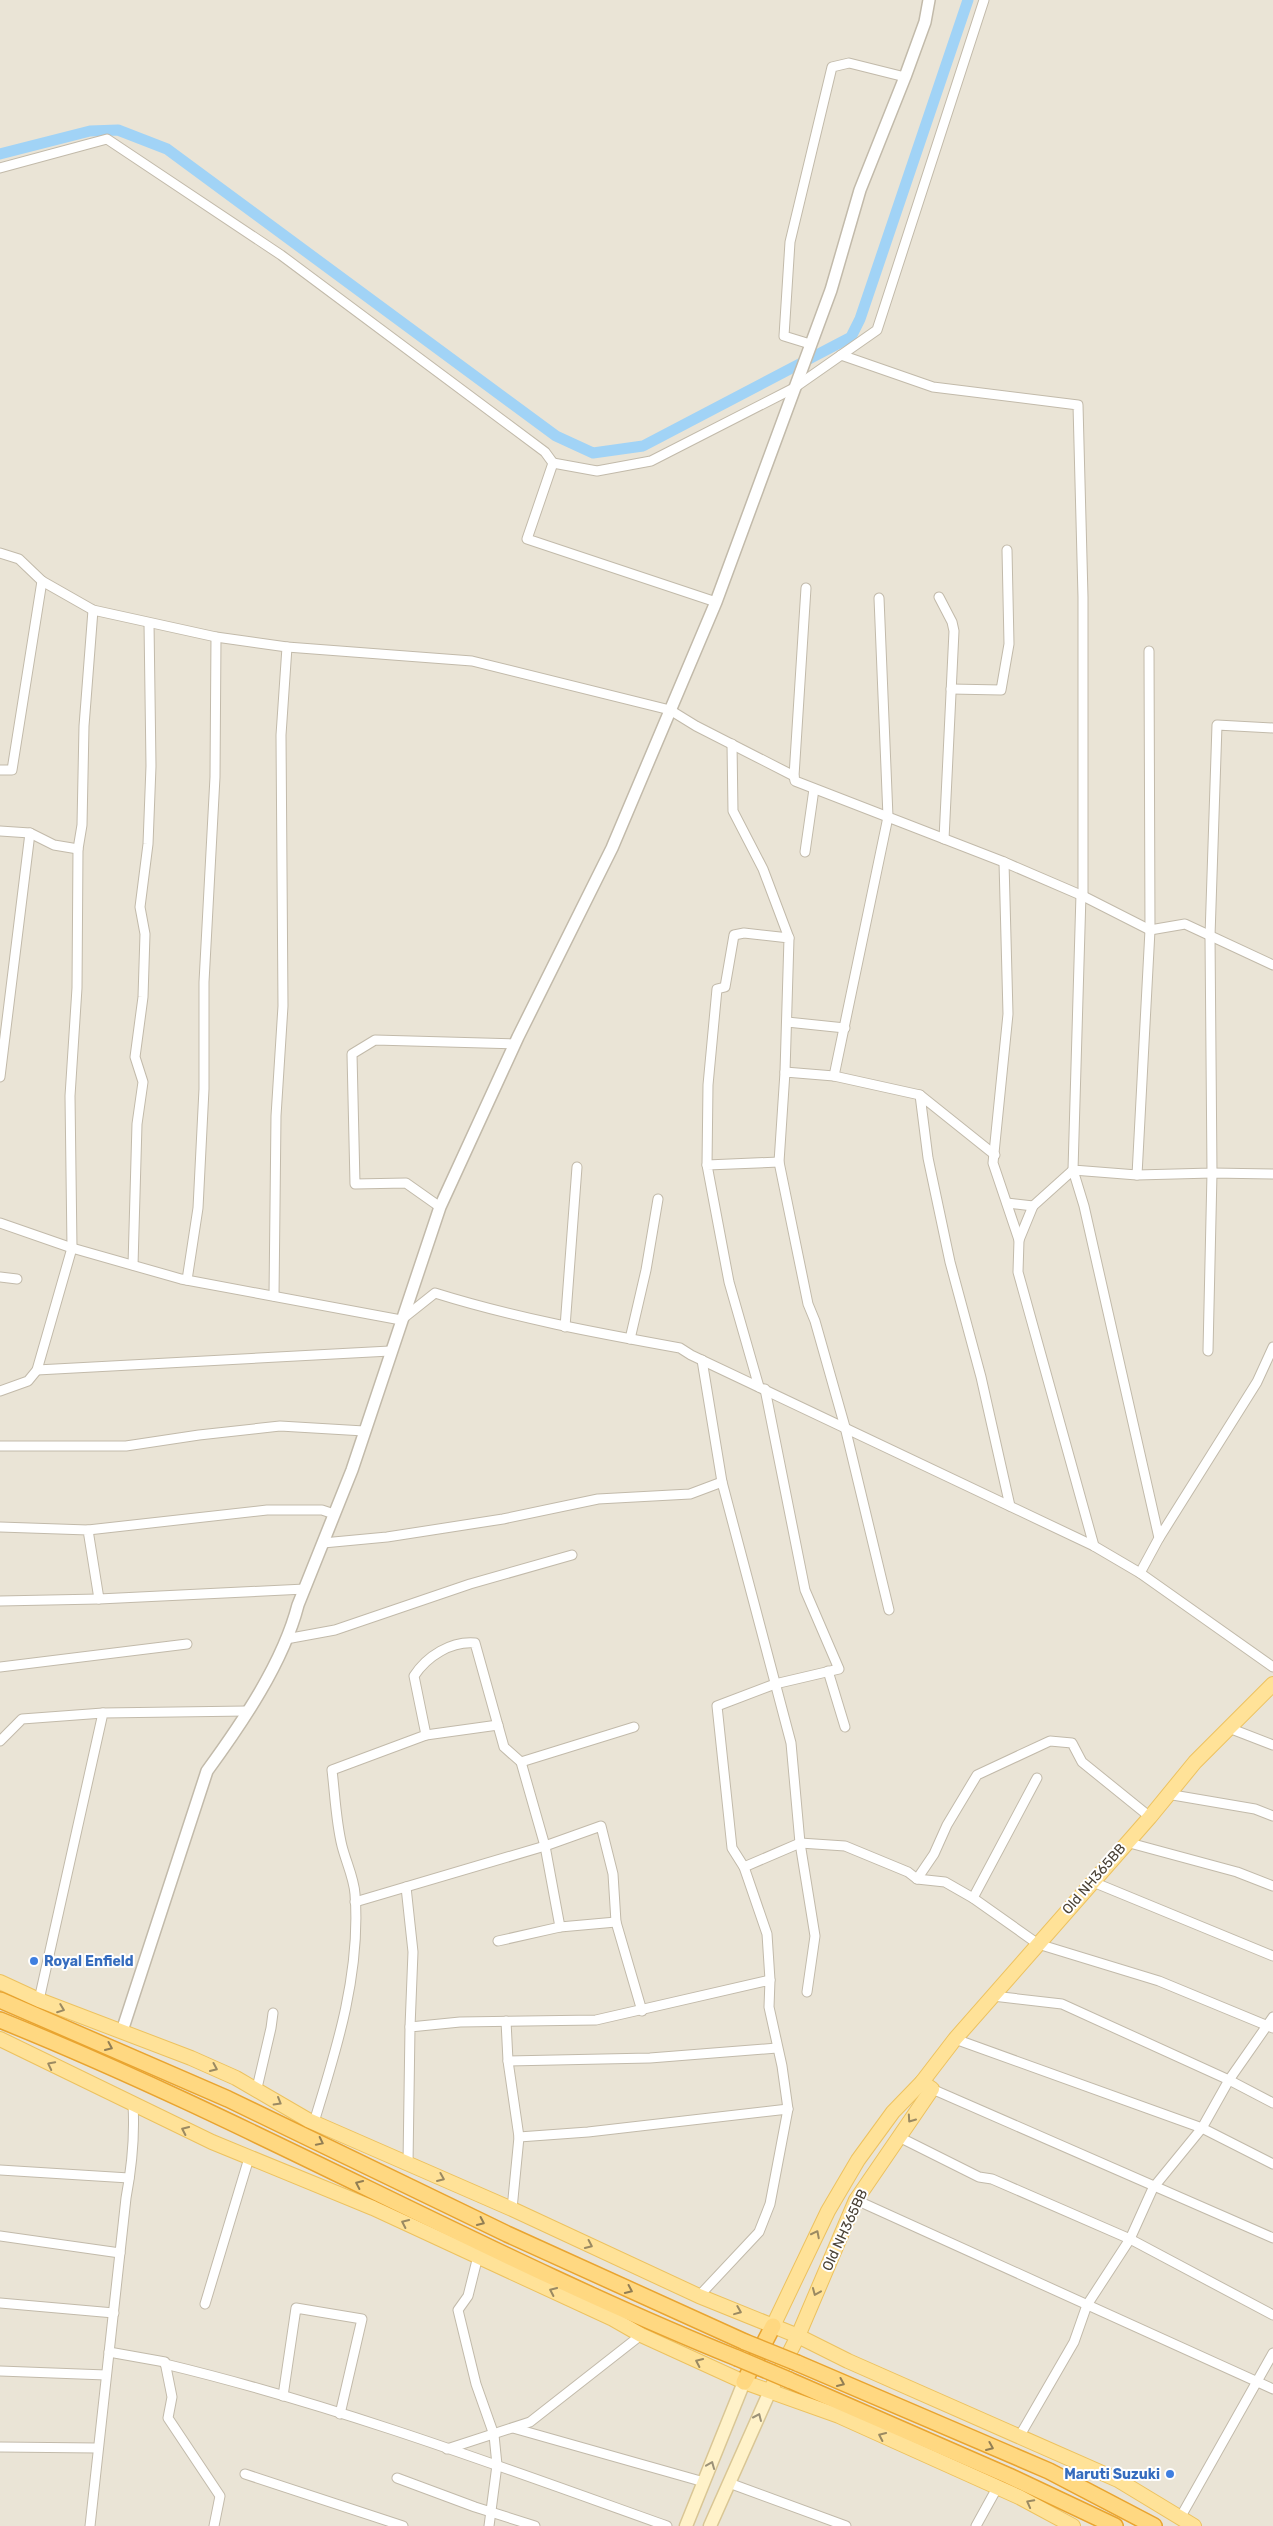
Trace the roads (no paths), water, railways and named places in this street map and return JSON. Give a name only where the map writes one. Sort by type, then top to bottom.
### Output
[{"type":"highway","points":[[0,2000],[228,2098],[499,2230],[745,2342],[1050,2471],[1154,2526]]},
{"type":"highway","points":[[0,2020],[174,2096],[648,2320],[1010,2476],[1115,2526]]},
{"type":"highway","points":[[744,2382],[773,2326]]},
{"type":"main road","name":"Old NH365BB","points":[[770,2391],[798,2336],[856,2200],[898,2137],[955,2039],[1150,1816],[1194,1762],[1273,1684]]},
{"type":"main road","points":[[0,1982],[39,2000],[191,2058],[236,2078],[314,2122],[512,2209],[699,2296],[798,2336],[848,2361],[1118,2480],[1194,2526]]},
{"type":"main road","points":[[0,2039],[158,2118],[373,2208],[744,2382],[839,2416],[997,2488],[1073,2526]]},
{"type":"main road","name":"Old NH365BB","points":[[773,2326],[828,2211],[858,2160],[893,2112],[927,2086]]},
{"type":"main road","points":[[686,2526],[744,2382]]},
{"type":"main road","points":[[710,2526],[770,2391]]},
{"type":"street","points":[[122,2031],[207,1771],[247,1711],[286,1639],[364,1431],[440,1207],[515,1044],[612,848],[716,602],[831,290],[860,190],[925,22],[929,0]]},
{"type":"street","points":[[0,168],[107,139],[281,255],[545,452],[552,463],[597,471],[651,461],[794,388],[877,330],[984,0]]},
{"type":"street","points":[[810,344],[784,336],[790,242],[832,66],[848,63],[905,77]]},
{"type":"street","points":[[841,355],[933,387],[1078,405],[1083,597],[1082,895],[1073,1170],[1084,1206],[1159,1538]]},
{"type":"street","points":[[552,463],[526,539],[716,602]]},
{"type":"street","points":[[951,689],[1001,690],[1009,644],[1007,550]]},
{"type":"street","points":[[0,553],[19,559],[42,581],[93,610],[216,637],[287,647],[472,661],[670,710],[794,776]]},
{"type":"street","points":[[0,770],[12,770],[42,581]]},
{"type":"street","points":[[806,588],[795,781],[1004,862],[1082,895],[1150,930],[1185,924],[1273,965]]},
{"type":"street","points":[[939,597],[952,622],[954,631],[944,839]]},
{"type":"street","points":[[834,1076],[888,817],[878,598]]},
{"type":"street","points":[[0,1391],[28,1381],[37,1370],[72,1248],[70,1096],[77,988],[78,848],[82,825],[84,726],[93,610]]},
{"type":"street","points":[[133,1265],[137,1124],[143,1082],[135,1057],[143,997],[146,934],[140,907],[148,844],[151,766],[149,623]]},
{"type":"street","points":[[187,1280],[198,1208],[204,1090],[204,982],[215,777],[216,637]]},
{"type":"street","points":[[274,1296],[276,1116],[282,1006],[282,735],[287,647]]},
{"type":"street","points":[[1137,1175],[1150,930],[1149,652]]},
{"type":"street","points":[[1208,1351],[1212,1173],[1210,936],[1217,725],[1273,728]]},
{"type":"street","points":[[732,744],[733,811],[763,869],[789,938],[780,1162],[808,1304],[815,1321],[845,1427],[888,1610]]},
{"type":"street","points":[[805,852],[814,789]]},
{"type":"street","points":[[0,831],[30,833],[54,846],[78,848]]},
{"type":"street","points":[[0,1077],[30,833]]},
{"type":"street","points":[[1004,862],[1008,1014],[993,1163],[1019,1240]]},
{"type":"street","points":[[699,2296],[759,2232],[770,2204],[788,2110],[782,2066],[769,2008],[770,1980],[767,1934],[744,1868],[732,1848],[717,1706],[775,1684],[839,1669],[806,1590],[762,1388],[729,1282],[707,1165],[708,1086],[717,989],[725,987],[734,935],[744,933],[789,938]]},
{"type":"street","points":[[787,1022],[845,1028]]},
{"type":"street","points":[[440,1207],[406,1184],[355,1184],[352,1054],[375,1040],[515,1044]]},
{"type":"street","points":[[785,1072],[834,1076],[920,1095],[995,1154]]},
{"type":"street","points":[[920,1095],[928,1158],[950,1262],[981,1377],[1010,1506]]},
{"type":"street","points":[[707,1165],[780,1162]]},
{"type":"street","points":[[565,1327],[577,1167]]},
{"type":"street","points":[[1094,1546],[1018,1272],[1019,1240],[1033,1206],[1073,1170],[1137,1175],[1273,1174]]},
{"type":"street","points":[[630,1339],[646,1270],[658,1199]]},
{"type":"street","points":[[1006,1203],[1033,1206]]},
{"type":"street","points":[[0,1223],[72,1248],[187,1280],[401,1320],[435,1293],[565,1327],[680,1348],[1094,1546],[1140,1573],[1273,1667]]},
{"type":"street","points":[[0,1277],[16,1279]]},
{"type":"street","points":[[1140,1573],[1159,1538],[1257,1382],[1273,1347]]},
{"type":"street","points":[[37,1370],[390,1351]]},
{"type":"street","points":[[702,1360],[722,1482],[791,1743],[800,1843],[815,1936],[808,1992]]},
{"type":"street","points":[[0,1446],[126,1446],[199,1435],[280,1426],[364,1431]]},
{"type":"street","points":[[323,1543],[387,1537],[503,1519],[598,1500],[690,1494],[722,1482]]},
{"type":"street","points":[[0,1527],[88,1530],[267,1510],[322,1510],[334,1514]]},
{"type":"street","points":[[88,1530],[99,1599]]},
{"type":"street","points":[[286,1639],[335,1630],[470,1584],[572,1555]]},
{"type":"street","points":[[0,1601],[99,1599],[305,1589]]},
{"type":"street","points":[[426,1735],[414,1676],[428,1660],[461,1642],[475,1643],[504,1747],[520,1762],[545,1846],[560,1927]]},
{"type":"street","points":[[0,1667],[187,1644]]},
{"type":"street","points":[[828,1671],[845,1727]]},
{"type":"street","points":[[0,1740],[22,1719],[103,1713],[247,1711]]},
{"type":"street","points":[[39,2000],[103,1713]]},
{"type":"street","points":[[314,2122],[338,2043],[352,1976],[355,1891],[341,1844],[332,1770],[426,1735],[498,1725]]},
{"type":"street","points":[[520,1762],[634,1727]]},
{"type":"street","points":[[1229,1728],[1273,1745]]},
{"type":"street","points":[[916,1879],[934,1854],[947,1825],[977,1774],[1050,1741],[1072,1743],[1082,1762],[1150,1816]]},
{"type":"street","points":[[973,1898],[1037,1778]]},
{"type":"street","points":[[1167,1794],[1256,1809],[1273,1816]]},
{"type":"street","points":[[355,1902],[545,1846],[601,1826],[614,1874],[616,1922],[642,2011]]},
{"type":"street","points":[[1126,1842],[1237,1872],[1273,1886]]},
{"type":"street","points":[[744,1868],[800,1843],[845,1846],[908,1872],[916,1879],[945,1882],[973,1898],[1038,1944],[1159,1981],[1270,2026]]},
{"type":"street","points":[[1093,1882],[1273,1956]]},
{"type":"street","points":[[406,1886],[413,1952],[408,2164]]},
{"type":"street","points":[[498,1941],[560,1927],[616,1922]]},
{"type":"street","points":[[410,2027],[460,2022],[596,2020],[642,2011],[770,1980]]},
{"type":"street","points":[[993,1996],[1062,2004],[1229,2080],[1273,2104]]},
{"type":"street","points":[[256,2088],[273,2013]]},
{"type":"street","points":[[1019,2437],[1074,2342],[1087,2306],[1130,2240],[1153,2188],[1202,2128],[1229,2080],[1270,2026],[1273,2017]]},
{"type":"street","points":[[506,2022],[508,2061],[519,2137],[512,2209]]},
{"type":"street","points":[[955,2039],[1202,2128],[1273,2164]]},
{"type":"street","points":[[508,2061],[650,2058],[777,2048]]},
{"type":"street","points":[[927,2086],[1153,2188],[1204,2207],[1273,2238]]},
{"type":"street","points":[[90,2526],[97,2448],[135,2137],[132,2105]]},
{"type":"street","points":[[519,2137],[588,2132],[788,2110]]},
{"type":"street","points":[[898,2137],[979,2178],[992,2179],[1130,2240],[1273,2316]]},
{"type":"street","points":[[205,2304],[250,2158]]},
{"type":"street","points":[[0,2170],[129,2178]]},
{"type":"street","points":[[856,2200],[1273,2389]]},
{"type":"street","points":[[0,2236],[120,2253]]},
{"type":"street","points":[[478,2256],[468,2296],[458,2310],[476,2384],[494,2435],[497,2466],[489,2526]]},
{"type":"street","points":[[0,2303],[114,2313]]},
{"type":"street","points":[[283,2396],[296,2308],[362,2319],[340,2414]]},
{"type":"street","points":[[447,2449],[530,2422],[641,2335]]},
{"type":"street","points":[[109,2352],[200,2372],[283,2396],[447,2449],[667,2526]]},
{"type":"street","points":[[1180,2518],[1273,2353]]},
{"type":"street","points":[[165,2364],[172,2397],[168,2418],[220,2496],[214,2526]]},
{"type":"street","points":[[0,2372],[106,2375]]},
{"type":"street","points":[[513,2428],[704,2482]]},
{"type":"street","points":[[0,2447],[97,2448]]},
{"type":"street","points":[[245,2474],[403,2526]]},
{"type":"street","points":[[397,2478],[535,2526]]},
{"type":"street","points":[[729,2483],[846,2526]]},
{"type":"street","points":[[976,2526],[997,2488]]},
{"type":"waterway","points":[[0,154],[90,131],[118,130],[167,149],[556,436],[593,453],[643,446],[851,337],[860,319],[968,0]]},
{"type":"place","name":"Royal Enfield","points":[[34,1961]]},
{"type":"place","name":"Maruti Suzuki","points":[[1170,2474]]}]
